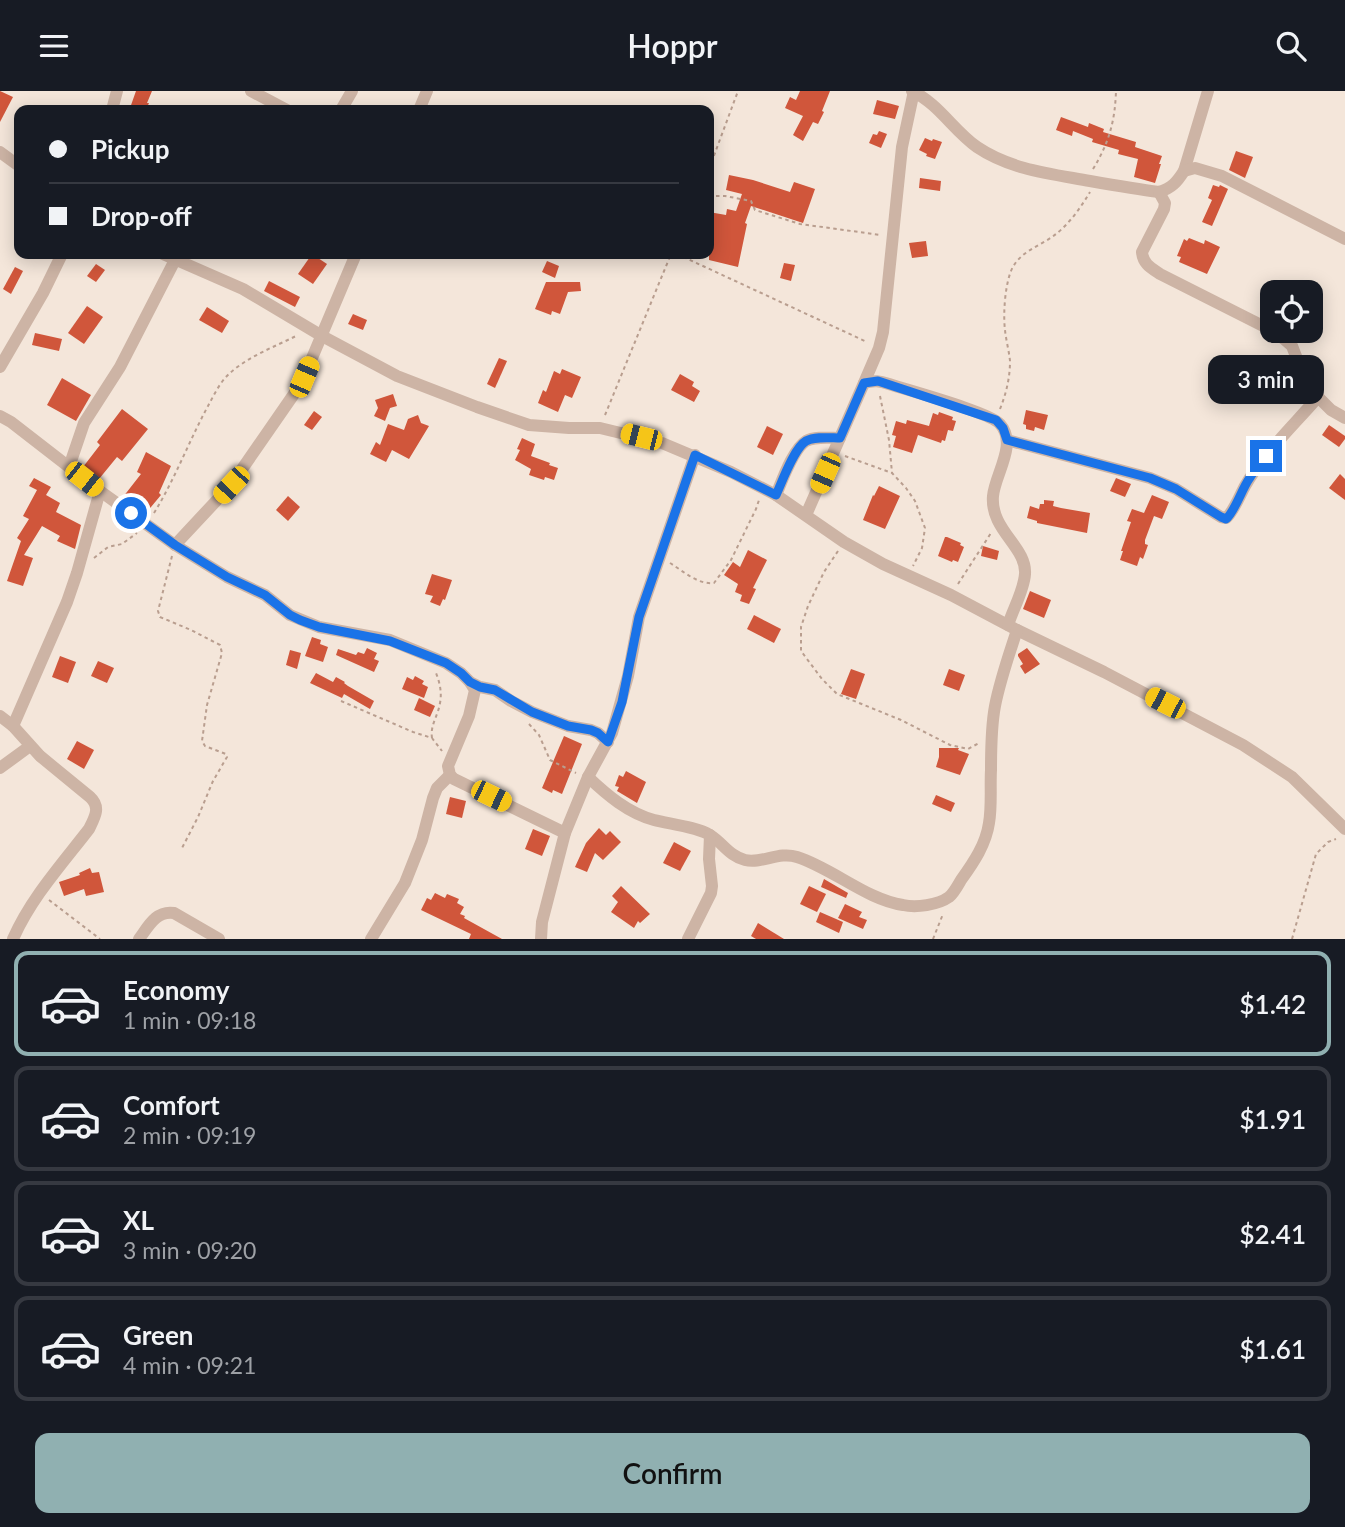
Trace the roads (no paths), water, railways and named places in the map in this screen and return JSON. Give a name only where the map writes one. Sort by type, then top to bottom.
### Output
[{"type":"street","points":[[251,91],[278,105]]},
{"type":"street","points":[[806,515],[879,348],[887,306],[902,147],[913,91],[936,107],[977,147],[1011,164],[1034,171],[1159,192],[1170,189],[1184,171],[1208,91]]},
{"type":"street","points":[[1184,171],[1195,168],[1222,176],[1345,239]]},
{"type":"street","points":[[1159,192],[1165,203],[1142,252],[1147,265],[1284,339],[1292,347],[1304,377],[1318,397],[1331,410],[1345,418]]},
{"type":"street","points":[[0,367],[60,259]]},
{"type":"street","points":[[69,467],[84,423],[120,367],[168,259]]},
{"type":"street","points":[[174,259],[243,289],[397,376],[510,419],[545,427],[600,428],[662,443],[695,455],[776,495],[844,542],[883,564],[951,595],[1244,745],[1292,776],[1341,829]]},
{"type":"street","points":[[175,545],[231,485],[295,394],[304,377],[316,332],[353,259]]},
{"type":"street","points":[[588,777],[627,808],[651,819],[710,835],[740,858],[756,860],[778,855],[796,857],[813,863],[881,899],[902,905],[922,906],[950,896],[978,855],[989,823],[995,706],[1025,575],[1019,554],[999,524],[994,511],[993,496],[1007,440],[1003,428],[996,420],[878,381],[864,383]]},
{"type":"street","points":[[1007,440],[1150,478],[1176,489],[1226,519],[1248,480],[1266,456],[1318,397]]},
{"type":"street","points":[[0,417],[175,545],[227,577],[265,595],[290,615],[319,627],[390,641],[434,658],[461,673],[475,690],[469,716],[448,766],[450,775],[565,833]]},
{"type":"street","points":[[776,495],[788,466],[806,440],[840,438]]},
{"type":"street","points":[[541,939],[542,922],[565,833],[588,777],[608,742],[625,689],[639,617],[695,455]]},
{"type":"street","points":[[13,726],[67,602],[100,491]]},
{"type":"street","points":[[470,682],[495,690],[532,712],[568,726],[593,731],[608,742]]},
{"type":"street","points":[[0,716],[55,770],[90,796],[96,802],[97,808],[89,829],[22,918],[13,939]]},
{"type":"street","points":[[0,768],[30,746]]},
{"type":"street","points":[[371,939],[405,884],[422,840],[437,788],[450,775]]},
{"type":"street","points":[[688,939],[711,893],[710,835]]},
{"type":"street","points":[[139,939],[158,915],[165,911],[174,913],[219,939]]}]
